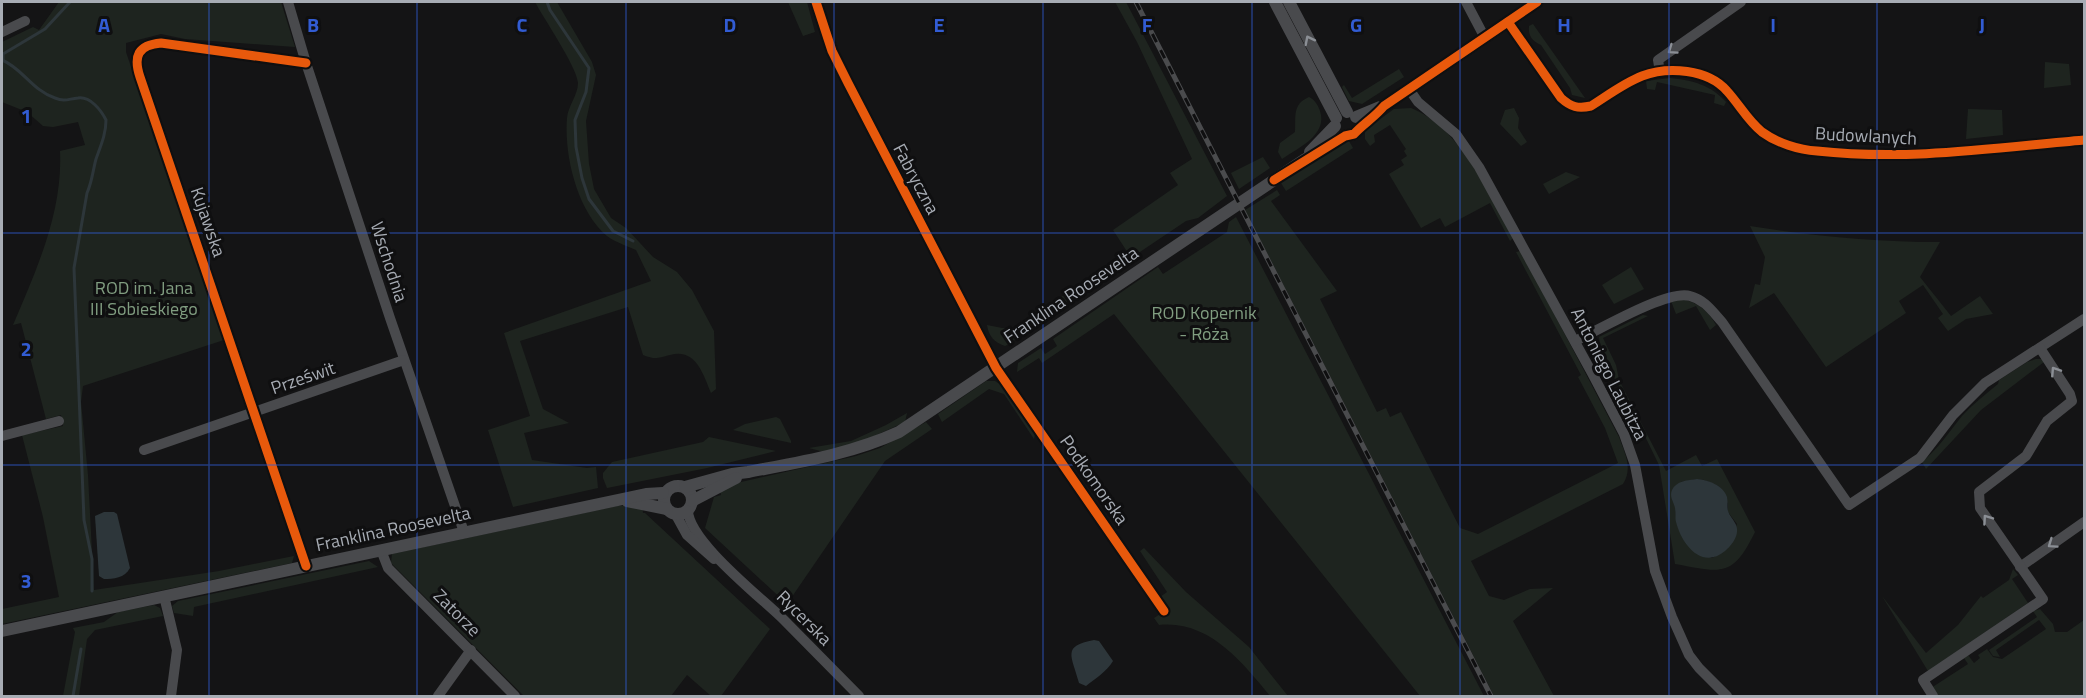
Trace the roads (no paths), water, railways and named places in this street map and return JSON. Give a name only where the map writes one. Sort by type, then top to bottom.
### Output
[{"type":"street","name":"Wschodnia","points":[[288,2],[404,360],[464,532]]},
{"type":"street","name":"Fabryczna","points":[[816,2],[832,51],[996,368]]},
{"type":"street","points":[[1275,2],[1327,101],[1344,122]]},
{"type":"street","points":[[1289,2],[1344,122]]},
{"type":"street","points":[[1466,2],[1485,38]]},
{"type":"street","name":"Franklina Roosevelta","points":[[1304,160],[1344,122],[1384,106],[1537,2]]},
{"type":"street","points":[[1660,72],[1658,60],[1741,2]]},
{"type":"street","points":[[2,32],[25,21]]},
{"type":"street","name":"Budowlanych","points":[[1508,22],[1561,98],[1574,107],[1591,106],[1642,76],[1672,70],[1688,72],[1715,81],[1726,89],[1763,132],[1787,145],[1815,151],[1881,156],[1932,155],[2085,140]]},
{"type":"street","name":"Kujawska","points":[[306,63],[161,43],[150,44],[141,50],[137,58],[137,68],[306,566]]},
{"type":"street","name":"Antoniego Laubitza","points":[[1409,89],[1418,102],[1456,134],[1469,151],[1575,341],[1628,446],[1639,481],[1655,571],[1672,617],[1694,662],[1706,677],[1727,696]]},
{"type":"street","points":[[1327,101],[1331,116],[1344,122]]},
{"type":"street","name":"Franklina Roosevelta","points":[[685,488],[732,474],[841,454],[874,443],[919,420],[1304,160],[1345,136],[1354,134],[1344,122]]},
{"type":"street","points":[[1575,341],[1670,297],[1688,295],[1701,300],[1722,322],[1849,505],[1920,458],[1967,399],[1985,383],[2085,319]]},
{"type":"street","points":[[1933,696],[1923,680],[2043,599],[1980,508],[1979,492],[2026,456],[2047,421],[2072,401],[2070,394],[2040,348]]},
{"type":"street","name":"Prześwit","points":[[144,450],[404,360]]},
{"type":"street","name":"Podkomorska","points":[[996,368],[1164,611]]},
{"type":"street","points":[[2,436],[59,421]]},
{"type":"street","name":"Franklina Roosevelta","points":[[690,506],[748,472]]},
{"type":"street","points":[[680,486],[685,488],[690,493],[690,506],[681,515],[671,512],[663,501],[663,493],[670,488],[680,486]]},
{"type":"street","name":"Franklina Roosevelta","points":[[2,631],[617,500],[663,493]]},
{"type":"street","name":"Franklina Roosevelta","points":[[617,500],[671,512]]},
{"type":"street","name":"Rycerska","points":[[690,506],[688,516],[724,566]]},
{"type":"street","name":"Rycerska","points":[[671,512],[694,543],[724,566],[782,619],[859,696]]},
{"type":"street","points":[[2020,567],[2085,522]]},
{"type":"street","name":"Zatorze","points":[[381,550],[388,568],[515,696]]},
{"type":"street","points":[[164,596],[177,650],[171,696]]},
{"type":"street","points":[[438,696],[471,650]]},
{"type":"waterway","points":[[3,60],[3,54],[45,29],[70,2]]},
{"type":"waterway","points":[[547,2],[589,68],[586,92],[575,120],[576,147],[589,199],[613,231],[633,241]]},
{"type":"waterway","points":[[2,60],[16,68],[47,95],[61,100],[82,98],[91,101],[106,120],[104,135],[87,193],[74,268],[84,520],[92,559],[92,591]]},
{"type":"waterway","points":[[73,696],[81,649]]},
{"type":"railway","points":[[1136,2],[1491,696]]},
{"type":"park label","name":"ROD im. Jana III Sobieskiego","points":[[144,298]]},
{"type":"park label","name":"ROD Kopernik - Róża","points":[[1204,323]]}]
